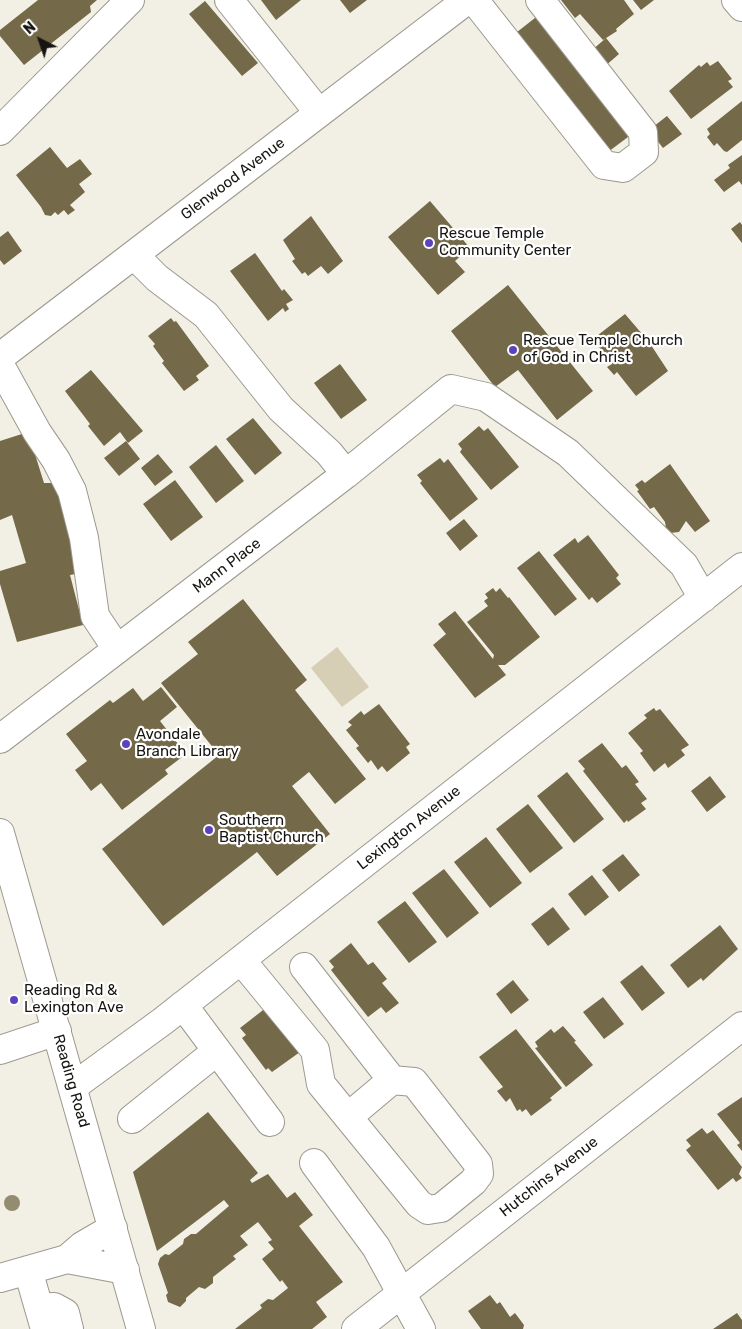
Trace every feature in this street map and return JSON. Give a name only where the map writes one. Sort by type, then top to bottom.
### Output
[{"type":"street","points":[[0,131],[130,0]]},
{"type":"street","points":[[229,0],[319,113]]},
{"type":"street","name":"Glenwood Avenue","points":[[0,358],[467,0]]},
{"type":"street","points":[[474,0],[604,165],[623,168],[644,152],[643,132],[540,0]]},
{"type":"street","points":[[736,0],[742,8]]},
{"type":"street","points":[[134,255],[157,278],[206,315],[238,351],[282,409],[329,453],[346,474]]},
{"type":"street","points":[[0,365],[72,491],[84,538],[95,616],[117,650]]},
{"type":"street","name":"Mann Place","points":[[0,739],[346,474],[451,389],[486,397],[568,453],[684,565],[703,598]]},
{"type":"street","name":"Lexington Avenue","points":[[74,1086],[241,960],[742,567]]},
{"type":"street","name":"Reading Road","points":[[0,833],[74,1086],[141,1329]]},
{"type":"street","points":[[241,960],[315,1050],[321,1084],[419,1204],[428,1210],[441,1208],[473,1182],[479,1174],[478,1164],[414,1082],[392,1080],[348,1117]]},
{"type":"street","points":[[304,967],[392,1080]]},
{"type":"street","points":[[183,1005],[270,1122]]},
{"type":"street","name":"Hutchins Avenue","points":[[356,1329],[742,1026]]},
{"type":"street","points":[[0,1050],[57,1031]]},
{"type":"street","points":[[132,1119],[217,1051]]},
{"type":"street","points":[[314,1163],[376,1247],[400,1294],[421,1329]]},
{"type":"street","points":[[0,1278],[67,1258],[82,1246],[113,1228]]},
{"type":"street","points":[[67,1258],[125,1270]]},
{"type":"street","points":[[28,1270],[42,1318],[54,1307],[65,1314],[69,1329]]},
{"type":"shaded area","points":[[337,647],[369,687],[342,707],[311,668]]},
{"type":"building","points":[[38,0],[97,0],[90,6],[91,12],[24,65],[0,36],[0,30]]},
{"type":"building","points":[[261,0],[301,0],[276,20]]},
{"type":"building","points":[[340,0],[367,0],[350,13]]},
{"type":"building","points":[[561,0],[624,0],[634,14],[616,29],[617,31],[603,40],[580,14],[575,18]]},
{"type":"building","points":[[633,0],[654,0],[641,10]]},
{"type":"building","points":[[205,1],[258,63],[242,76],[189,14]]},
{"type":"building","points":[[540,14],[632,134],[604,155],[512,36]]},
{"type":"building","points":[[606,38],[619,54],[604,67],[591,51]]},
{"type":"building","points":[[718,61],[732,79],[728,81],[733,87],[691,119],[669,91],[699,65],[701,67],[707,62],[710,66]]},
{"type":"building","points":[[742,101],[742,140],[727,152],[717,143],[714,146],[707,137],[710,134],[707,129]]},
{"type":"building","points":[[667,116],[682,134],[663,148],[649,130]]},
{"type":"building","points":[[50,147],[67,168],[80,159],[92,174],[79,184],[85,192],[70,205],[75,210],[68,215],[64,210],[58,215],[55,212],[51,216],[45,215],[16,175]]},
{"type":"building","points":[[742,155],[742,185],[739,181],[724,192],[714,180],[730,168],[728,165]]},
{"type":"building","name":"Rescue Temple Community Center","points":[[430,201],[470,248],[455,261],[465,272],[438,295],[388,237]]},
{"type":"building","points":[[311,216],[343,261],[328,274],[321,266],[308,276],[305,272],[302,274],[292,261],[295,259],[283,240]]},
{"type":"building","points":[[740,222],[742,225],[742,243],[731,229]]},
{"type":"building","points":[[8,231],[22,251],[4,265],[0,260],[0,237]]},
{"type":"building","points":[[255,253],[282,291],[284,289],[293,300],[286,304],[289,309],[285,312],[283,308],[268,321],[230,271]]},
{"type":"building","name":"Rescue Temple Church of God in Christ","points":[[508,285],[593,391],[557,420],[518,370],[495,387],[451,331]]},
{"type":"building","points":[[625,314],[649,342],[668,371],[636,396],[617,372],[614,375],[607,367],[612,364],[593,339]]},
{"type":"building","points":[[171,318],[174,322],[176,321],[209,366],[196,376],[199,380],[184,391],[162,363],[164,361],[153,346],[155,344],[148,336]]},
{"type":"building","points":[[340,364],[367,400],[341,419],[314,383]]},
{"type":"building","points":[[91,370],[143,431],[128,443],[120,432],[104,446],[65,391]]},
{"type":"building","points":[[253,418],[282,453],[255,475],[226,439]]},
{"type":"building","points":[[479,426],[484,431],[488,428],[519,467],[491,490],[460,452],[462,449],[458,444]]},
{"type":"building","points":[[28,432],[44,483],[55,483],[81,573],[70,575],[83,625],[17,642],[0,584],[0,571],[26,563],[12,515],[0,520],[0,441]]},
{"type":"building","points":[[126,441],[140,459],[119,476],[104,458]]},
{"type":"building","points":[[216,445],[244,481],[216,503],[189,467]]},
{"type":"building","points":[[158,454],[173,472],[155,486],[141,468]]},
{"type":"building","points":[[440,458],[444,463],[448,459],[478,499],[450,521],[420,483],[422,481],[417,475]]},
{"type":"building","points":[[670,464],[710,521],[695,532],[686,521],[679,532],[670,533],[666,528],[665,522],[654,507],[650,509],[637,491],[639,490],[635,485],[642,480],[645,483]]},
{"type":"building","points":[[175,480],[203,517],[171,541],[143,504]]},
{"type":"building","points":[[464,519],[478,536],[460,551],[446,533]]},
{"type":"building","points":[[588,535],[619,575],[616,578],[621,584],[597,603],[592,597],[589,600],[553,555],[575,538],[578,543]]},
{"type":"building","points":[[539,551],[577,599],[555,616],[517,568]]},
{"type":"building","points":[[493,588],[496,592],[500,588],[509,597],[540,637],[505,665],[498,665],[506,675],[475,698],[433,645],[446,634],[438,624],[455,611],[493,659],[494,655],[467,622],[488,606],[484,601],[488,598],[485,594]]},
{"type":"building","points":[[243,599],[307,680],[295,690],[366,779],[335,804],[309,772],[292,786],[330,834],[277,876],[257,852],[163,926],[102,849],[219,755],[161,683],[198,654],[188,642]]},
{"type":"building","name":"Avondale Branch Library","points":[[161,687],[177,707],[160,721],[186,754],[165,770],[168,774],[122,810],[101,783],[91,791],[75,770],[87,761],[66,734],[110,700],[113,703],[133,688],[143,701]]},
{"type":"building","points":[[379,704],[410,744],[406,747],[410,753],[387,772],[382,766],[378,770],[371,760],[368,763],[356,748],[359,746],[346,730],[352,725],[348,722],[361,711],[364,715]]},
{"type":"building","points":[[654,708],[656,711],[660,709],[689,745],[681,750],[685,755],[668,768],[665,763],[654,772],[640,753],[643,751],[628,733],[647,718],[644,715]]},
{"type":"building","points":[[602,743],[622,768],[626,765],[639,782],[635,784],[647,799],[641,803],[646,809],[628,822],[627,820],[624,823],[583,771],[585,769],[578,761]]},
{"type":"building","points":[[567,772],[604,819],[574,843],[537,796]]},
{"type":"building","points":[[710,776],[726,797],[707,812],[691,791]]},
{"type":"building","points":[[528,804],[563,848],[530,873],[496,829]]},
{"type":"building","points":[[486,837],[522,883],[490,908],[454,862]]},
{"type":"building","points":[[623,854],[640,875],[619,892],[602,870]]},
{"type":"building","points":[[444,869],[479,913],[447,938],[412,893]]},
{"type":"building","points":[[592,875],[609,897],[585,916],[568,894]]},
{"type":"building","points":[[405,901],[437,942],[409,963],[377,922]]},
{"type":"building","points":[[553,907],[570,929],[548,946],[531,924]]},
{"type":"building","points":[[720,925],[738,949],[703,981],[701,978],[688,988],[670,965]]},
{"type":"building","points":[[351,943],[368,965],[373,962],[387,979],[382,983],[399,1003],[386,1013],[381,1007],[368,1017],[331,970],[334,967],[329,961]]},
{"type":"building","points":[[642,965],[665,993],[642,1011],[620,982]]},
{"type":"building","points":[[513,980],[529,1000],[511,1014],[496,994]]},
{"type":"building","points":[[603,997],[624,1024],[604,1039],[583,1012]]},
{"type":"building","points":[[267,1007],[300,1052],[272,1072],[268,1068],[266,1070],[242,1038],[246,1035],[240,1028]]},
{"type":"building","points":[[563,1026],[593,1065],[566,1087],[535,1048],[538,1047],[535,1042],[551,1029],[554,1033]]},
{"type":"building","points":[[516,1029],[562,1088],[550,1098],[552,1100],[531,1116],[526,1109],[522,1112],[520,1109],[517,1111],[510,1098],[506,1102],[497,1091],[503,1087],[479,1057]]},
{"type":"building","points":[[742,1097],[742,1151],[737,1145],[740,1143],[717,1114]]},
{"type":"building","points":[[208,1112],[258,1173],[250,1180],[252,1183],[268,1174],[287,1198],[295,1192],[313,1215],[299,1226],[343,1282],[316,1302],[327,1317],[312,1329],[235,1329],[262,1308],[260,1305],[268,1299],[273,1300],[288,1288],[282,1280],[280,1282],[262,1259],[274,1249],[268,1242],[272,1240],[258,1222],[240,1236],[248,1245],[233,1256],[236,1259],[213,1277],[213,1283],[205,1289],[199,1287],[186,1298],[186,1301],[180,1307],[168,1302],[166,1295],[168,1293],[158,1264],[160,1258],[165,1254],[169,1255],[183,1244],[184,1239],[191,1234],[196,1234],[229,1206],[224,1200],[157,1251],[133,1172]]},
{"type":"building","points":[[702,1128],[707,1134],[713,1130],[742,1167],[739,1174],[742,1178],[736,1182],[733,1178],[718,1190],[686,1150],[691,1146],[686,1140]]},
{"type":"building","points":[[490,1295],[497,1304],[500,1302],[510,1317],[515,1313],[524,1325],[523,1329],[481,1329],[468,1311]]},
{"type":"building","points":[[737,1313],[742,1320],[742,1329],[713,1329]]},
{"type":"place","name":"Rescue Temple Community Center","points":[[429,243]]},
{"type":"place","name":"Rescue Temple Church of God in Christ","points":[[513,350]]},
{"type":"place","name":"Avondale Branch Library","points":[[126,744]]},
{"type":"place","name":"Southern Baptist Church","points":[[209,830]]},
{"type":"place","name":"Reading Rd & Lexington Ave","points":[[14,1000]]}]
